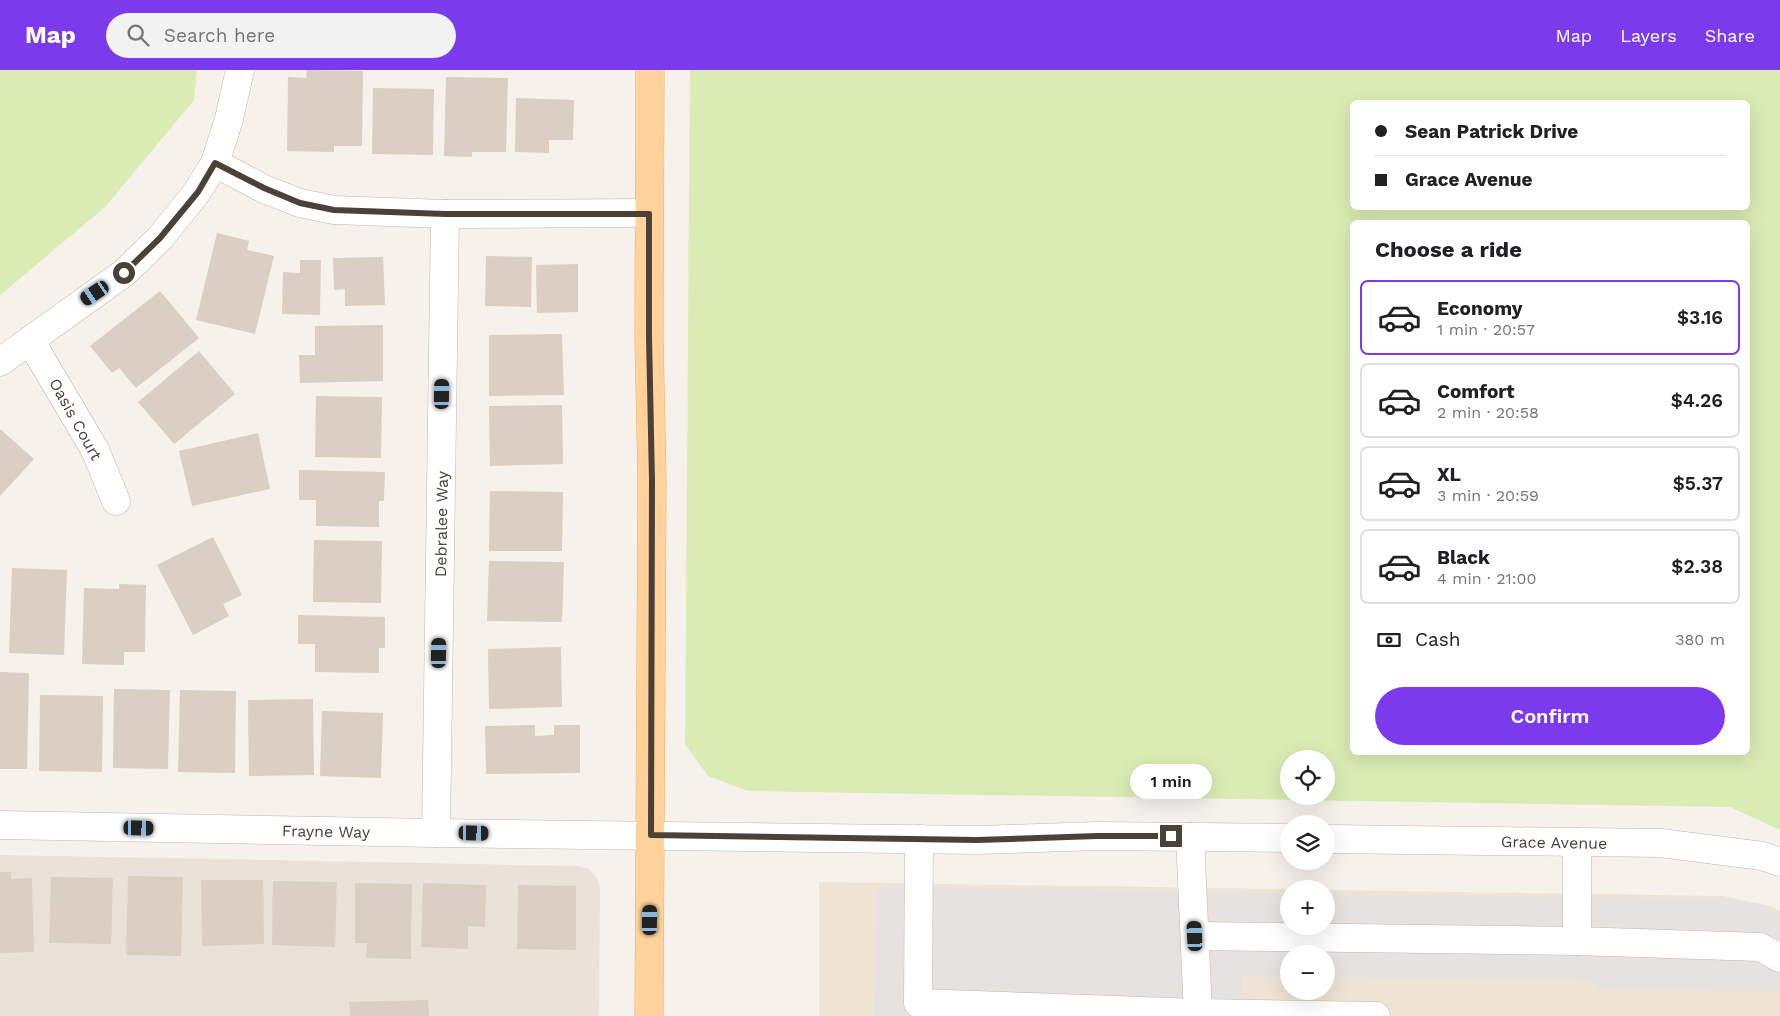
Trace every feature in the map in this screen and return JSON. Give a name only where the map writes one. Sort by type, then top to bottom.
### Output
[{"type":"main road","points":[[649,1016],[652,481],[649,337],[650,70]]},
{"type":"street","points":[[0,362],[124,273],[154,244],[198,192],[215,163],[229,119],[240,70]]},
{"type":"street","points":[[215,163],[264,188],[300,203],[334,210],[445,214],[649,214]]},
{"type":"street","name":"Debralee Way","points":[[436,833],[445,214]]},
{"type":"street","name":"Oasis Court","points":[[30,340],[95,450],[116,501]]},
{"type":"street","name":"Frayne Way","points":[[0,825],[651,835]]},
{"type":"street","points":[[651,835],[977,840],[1097,836],[1280,838]]},
{"type":"street","points":[[1190,837],[1198,1013]]},
{"type":"street","points":[[919,839],[918,1004],[1198,1013],[1376,1016]]},
{"type":"street","name":"Grace Avenue","points":[[1335,839],[1661,843],[1762,856],[1780,862]]},
{"type":"street","points":[[1576,941],[1577,842]]},
{"type":"street","points":[[1195,936],[1576,941],[1760,946],[1780,958]]},
{"type":"shaded area","points":[[0,855],[579,866],[589,869],[597,878],[600,889],[599,1016],[0,1016]]},
{"type":"shaded area","points":[[819,882],[1280,889],[1280,935],[1335,935],[1335,890],[1723,896],[1770,906],[1780,911],[1780,1016],[819,1016]]},
{"type":"shaded area","points":[[876,886],[1280,893],[1280,935],[1335,935],[1335,893],[1732,899],[1765,906],[1780,915],[1780,991],[1596,989],[1596,981],[1335,977],[1335,945],[1280,945],[1280,977],[1242,976],[1242,1016],[874,1016]]},
{"type":"green space","points":[[0,70],[197,70],[194,100],[105,207],[0,295]]},
{"type":"green space","points":[[690,70],[1780,70],[1780,830],[1730,807],[1335,801],[1335,750],[1280,750],[1280,800],[748,791],[708,776],[685,744]]},
{"type":"building","points":[[307,70],[363,71],[362,146],[334,146],[334,152],[287,151],[288,77],[306,78]]},
{"type":"building","points":[[446,77],[508,78],[506,152],[472,152],[472,157],[444,156]]},
{"type":"building","points":[[373,88],[434,89],[433,155],[372,154]]},
{"type":"building","points":[[516,98],[574,100],[573,140],[549,140],[549,153],[515,152]]},
{"type":"building","points":[[217,233],[249,241],[247,250],[274,256],[255,334],[196,320]]},
{"type":"building","points":[[486,256],[532,257],[531,307],[485,306]]},
{"type":"building","points":[[383,257],[385,305],[345,306],[345,289],[334,290],[333,258]]},
{"type":"building","points":[[300,260],[321,260],[320,315],[282,314],[283,272],[300,273]]},
{"type":"building","points":[[578,264],[578,312],[537,313],[536,265]]},
{"type":"building","points":[[160,291],[199,338],[136,388],[119,368],[112,373],[90,346]]},
{"type":"building","points":[[383,325],[383,381],[300,383],[299,355],[315,355],[315,326]]},
{"type":"building","points":[[562,334],[564,395],[489,396],[489,335]]},
{"type":"building","points":[[199,351],[235,394],[174,444],[138,402]]},
{"type":"building","points":[[316,396],[382,397],[381,458],[315,457]]},
{"type":"building","points":[[562,405],[563,464],[490,466],[489,406]]},
{"type":"building","points":[[0,429],[34,459],[0,496]]},
{"type":"building","points":[[258,433],[270,489],[192,506],[179,451]]},
{"type":"building","points":[[299,470],[385,472],[384,501],[379,501],[379,527],[316,526],[316,500],[299,500]]},
{"type":"building","points":[[490,491],[563,492],[562,551],[489,551]]},
{"type":"building","points":[[213,537],[242,595],[223,604],[229,616],[193,635],[157,565]]},
{"type":"building","points":[[314,540],[382,541],[381,603],[313,602]]},
{"type":"building","points":[[489,561],[564,562],[562,622],[487,621]]},
{"type":"building","points":[[12,568],[67,570],[64,655],[9,653]]},
{"type":"building","points":[[119,584],[146,585],[145,652],[124,652],[124,665],[82,664],[84,588],[119,589]]},
{"type":"building","points":[[298,615],[385,617],[385,648],[379,648],[379,673],[315,672],[315,644],[298,644]]},
{"type":"building","points":[[561,647],[562,707],[489,709],[488,649]]},
{"type":"building","points":[[0,672],[29,673],[27,769],[0,769]]},
{"type":"building","points":[[114,689],[170,690],[168,769],[113,768]]},
{"type":"building","points":[[180,690],[236,691],[235,773],[178,772]]},
{"type":"building","points":[[40,695],[103,696],[102,772],[39,771]]},
{"type":"building","points":[[313,699],[314,775],[249,776],[248,700]]},
{"type":"building","points":[[322,711],[383,713],[381,778],[320,776]]},
{"type":"building","points":[[535,725],[535,736],[554,735],[554,725],[580,725],[580,773],[486,774],[485,726]]},
{"type":"building","points":[[0,872],[11,872],[11,879],[32,878],[34,952],[0,953]]},
{"type":"building","points":[[128,876],[183,877],[181,956],[126,955]]},
{"type":"building","points":[[51,877],[113,878],[111,944],[49,943]]},
{"type":"building","points":[[201,880],[263,880],[264,944],[202,946]]},
{"type":"building","points":[[273,881],[337,882],[335,947],[272,945]]},
{"type":"building","points":[[355,883],[412,884],[411,959],[366,958],[367,943],[355,943]]},
{"type":"building","points":[[423,883],[486,885],[485,927],[468,926],[468,949],[421,947]]},
{"type":"building","points":[[518,885],[576,886],[576,950],[517,949]]},
{"type":"building","points":[[428,1000],[429,1016],[350,1016],[349,1002]]},
{"type":"route","points":[[124,273],[160,238],[198,192],[215,163],[264,188],[300,203],[334,210],[445,214],[649,214],[652,481],[651,835],[977,840],[1097,836],[1171,836]]}]
